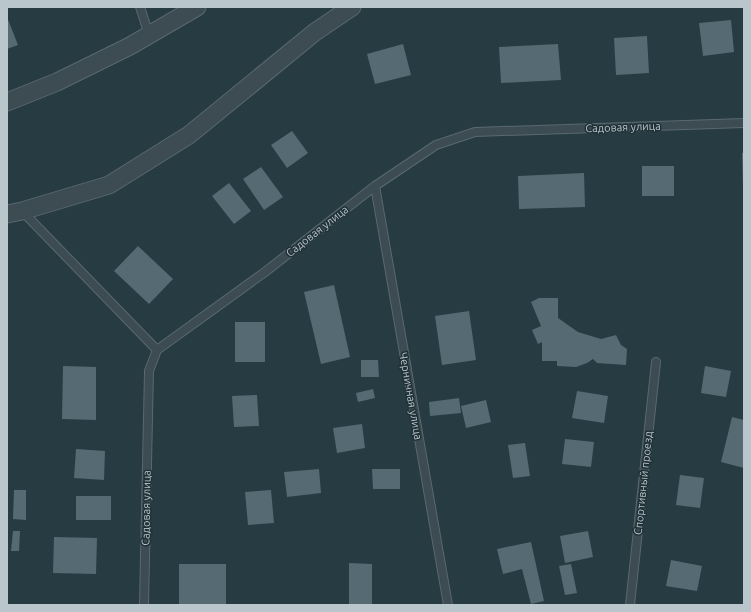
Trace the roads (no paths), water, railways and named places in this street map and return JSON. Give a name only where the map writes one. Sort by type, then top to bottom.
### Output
[{"type":"street","points":[[7,102],[57,82],[130,46],[197,7]]},
{"type":"street","points":[[14,213],[109,185],[189,135],[316,32],[352,7]]},
{"type":"lane","points":[[140,7],[149,35]]},
{"type":"lane","name":"Садовая улица","points":[[144,605],[149,371],[157,350],[265,272],[374,186],[436,145],[475,132],[744,123]]},
{"type":"lane","name":"Черничная улица","points":[[374,186],[448,605]]},
{"type":"lane","points":[[14,213],[157,350]]},
{"type":"lane","name":"Спортивный проезд","points":[[630,605],[656,362]]}]
